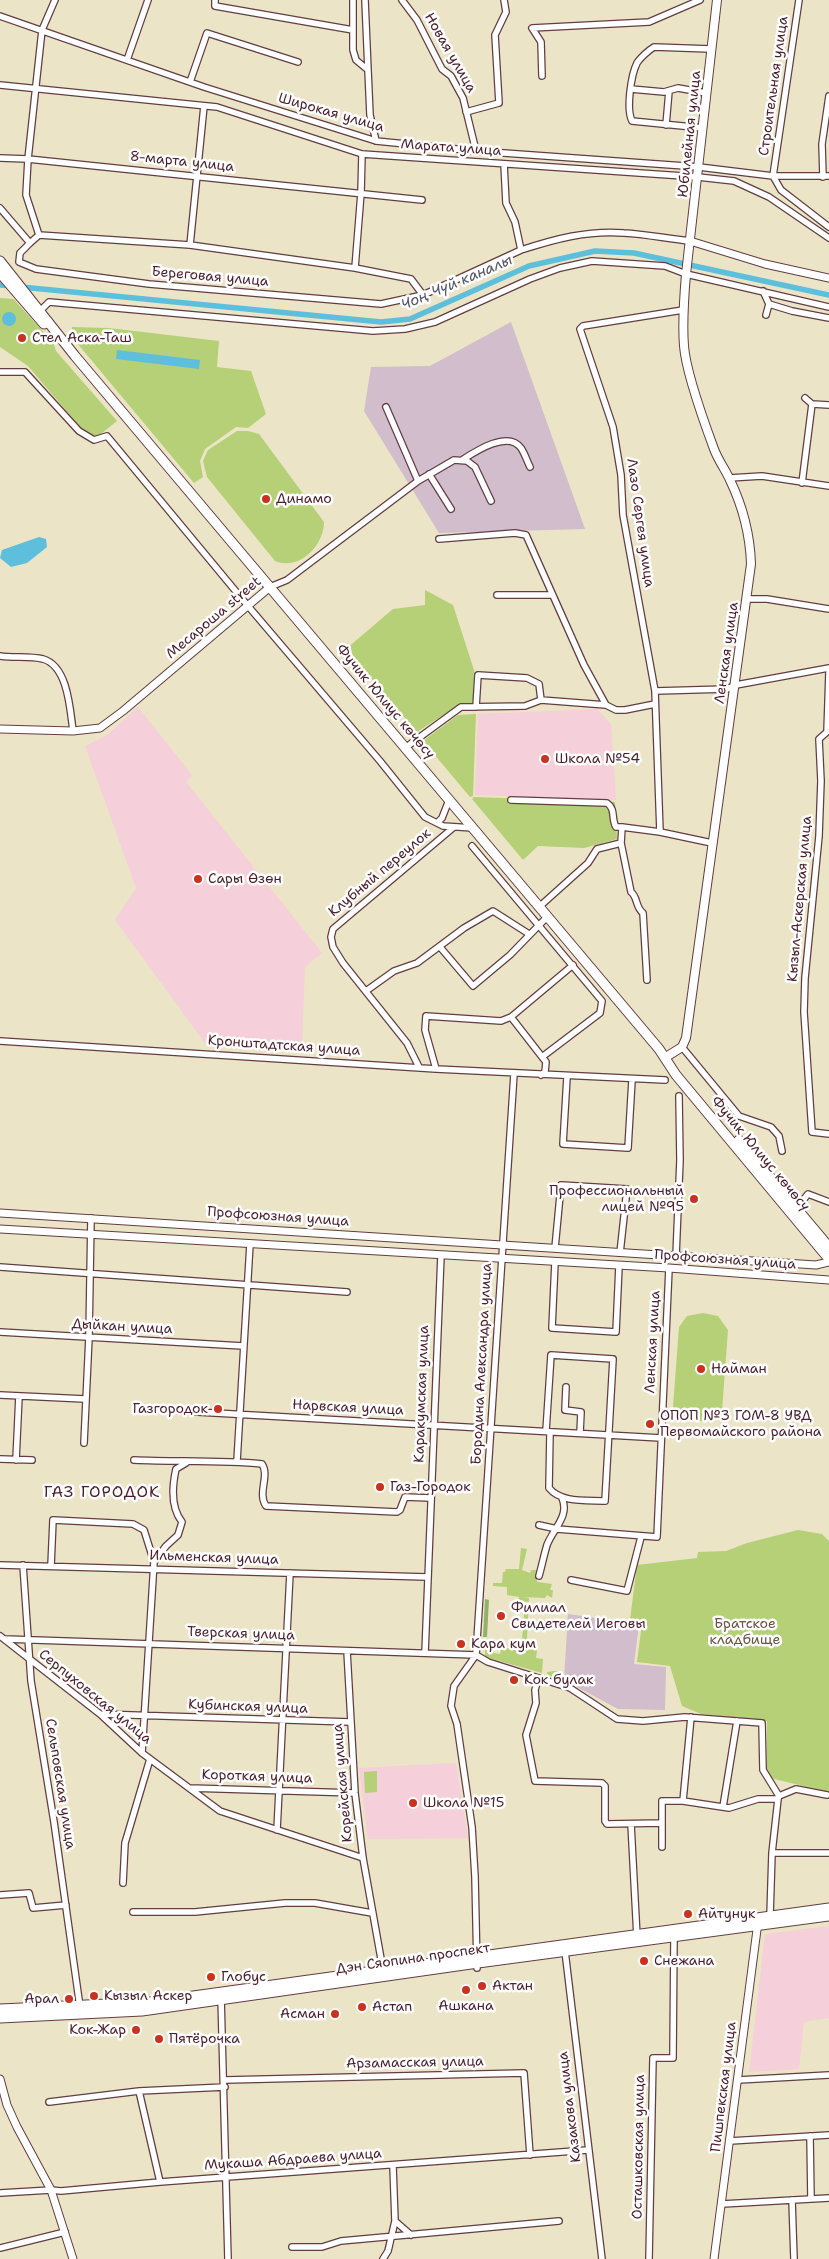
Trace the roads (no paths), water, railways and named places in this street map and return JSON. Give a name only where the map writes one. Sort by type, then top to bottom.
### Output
[{"type":"main road","name":"Юбилейная улица","points":[[687,272],[717,0]]},
{"type":"main road","points":[[1,266],[30,304],[75,356]]},
{"type":"main road","name":"Ленская улица","points":[[682,1047],[686,1038],[748,599],[751,564],[749,534],[743,511],[715,451],[687,365],[684,348],[683,310],[687,272]]},
{"type":"main road","points":[[30,304],[40,311],[75,356]]},
{"type":"main road","name":"Фучик Юлиус көчөсү","points":[[75,356],[666,1057],[676,1075],[829,1260]]},
{"type":"main road","points":[[666,1057],[682,1047]]},
{"type":"main road","name":"Фучик Юлиус көчөсү","points":[[672,1066],[680,1070],[829,1247]]},
{"type":"main road","name":"Дэн Сяопина проспект","points":[[0,2009],[132,2004],[221,1996],[565,1951],[637,1938],[674,1936],[758,1922],[770,1916],[829,1908]]},
{"type":"main road","name":"Дэн Сяопина проспект","points":[[0,2018],[142,2011],[221,1996],[383,1970],[477,1962],[758,1922],[829,1916]]},
{"type":"street","points":[[0,208],[30,244],[39,235],[26,195],[28,159],[42,30],[55,0]]},
{"type":"street","points":[[127,60],[148,0]]},
{"type":"street","points":[[215,0],[215,6],[353,30]]},
{"type":"street","points":[[353,0],[353,50],[356,60],[368,70]]},
{"type":"street","points":[[365,0],[370,115],[376,141]]},
{"type":"street","name":"Новая улица","points":[[402,0],[417,20],[442,69],[450,76],[463,98],[476,151]]},
{"type":"street","points":[[466,112],[499,103],[495,35],[506,12],[504,0]]},
{"type":"street","points":[[542,76],[541,42],[532,28],[649,22],[700,0]]},
{"type":"street","name":"Строительная улица","points":[[773,176],[799,0]]},
{"type":"street","name":"Широкая улица","points":[[0,16],[190,82],[376,141],[476,151],[699,167],[773,176],[826,177]]},
{"type":"street","points":[[190,82],[207,32],[298,62]]},
{"type":"street","points":[[703,128],[632,121],[630,115],[631,89],[637,64],[654,47],[711,49]]},
{"type":"street","name":"Марата улица","points":[[0,85],[217,107],[362,154],[698,177]]},
{"type":"street","points":[[631,89],[669,91],[678,88],[706,93]]},
{"type":"street","points":[[666,125],[669,91]]},
{"type":"street","points":[[826,177],[822,144],[829,96]]},
{"type":"street","points":[[190,245],[204,106]]},
{"type":"street","points":[[355,268],[362,194],[362,154]]},
{"type":"street","name":"8-марта улица","points":[[0,158],[28,159],[422,200]]},
{"type":"street","points":[[504,164],[506,203],[514,222],[521,250]]},
{"type":"street","points":[[773,176],[781,190],[829,227]]},
{"type":"street","points":[[698,177],[734,181],[770,197],[829,238]]},
{"type":"street","name":"Береговая улица","points":[[30,244],[18,257],[21,265],[36,269],[96,278],[381,304],[423,295],[521,250],[574,235],[624,233],[690,243]]},
{"type":"street","name":"Береговая улица","points":[[39,235],[190,245],[355,268],[411,279],[423,295]]},
{"type":"street","points":[[690,243],[765,264],[829,278]]},
{"type":"street","points":[[40,311],[49,302],[373,331],[406,329],[435,322],[545,273],[592,261],[665,266],[829,307]]},
{"type":"street","points":[[763,291],[769,304],[766,315]]},
{"type":"street","points":[[769,304],[792,311],[829,318]]},
{"type":"street","name":"Лазо Сергея улица","points":[[660,832],[654,692],[623,515],[620,475],[613,427],[580,329],[583,326],[683,310]]},
{"type":"street","points":[[0,372],[25,372],[79,431],[94,440],[107,436],[425,817],[437,824],[454,828],[473,828]]},
{"type":"street","points":[[805,398],[812,404],[829,405]]},
{"type":"street","points":[[802,483],[812,404]]},
{"type":"street","points":[[386,407],[418,481]]},
{"type":"street","name":"Месароша street","points":[[0,729],[73,731],[100,728],[270,587],[294,574],[429,474],[454,460],[462,460],[488,444],[505,442],[515,443],[521,447],[530,467]]},
{"type":"street","points":[[462,460],[475,467],[491,501]]},
{"type":"street","points":[[429,474],[451,509]]},
{"type":"street","points":[[729,478],[762,476],[829,486]]},
{"type":"street","points":[[439,539],[515,533],[526,535],[584,666],[606,705]]},
{"type":"street","points":[[497,595],[551,595]]},
{"type":"street","points":[[748,599],[767,599],[829,609]]},
{"type":"street","points":[[0,656],[42,659],[54,664],[60,671],[68,699],[73,731]]},
{"type":"street","points":[[654,692],[727,689],[736,685],[829,668]]},
{"type":"street","name":"Кызыл-Аскерская улица","points":[[829,672],[827,732],[819,739],[821,781],[819,836],[805,978],[804,1012],[812,1132],[829,1134]]},
{"type":"street","points":[[476,707],[478,675],[527,678],[539,684],[541,700]]},
{"type":"street","points":[[405,748],[461,707],[525,706],[541,700],[606,705],[616,710],[655,704]]},
{"type":"street","points":[[437,824],[442,818],[450,800]]},
{"type":"street","points":[[511,800],[607,803],[614,812],[614,825],[616,827],[660,832],[712,844]]},
{"type":"street","points":[[622,827],[620,842],[631,892],[634,894],[638,909],[643,913],[647,980]]},
{"type":"street","name":"Клубный переулок","points":[[419,1067],[407,1044],[333,947],[331,937],[333,929],[454,828]]},
{"type":"street","points":[[539,907],[588,863],[597,849],[620,842]]},
{"type":"street","points":[[472,846],[602,1001],[600,1013],[542,1057]]},
{"type":"street","points":[[366,991],[394,971],[417,963],[464,928],[493,911],[529,934]]},
{"type":"street","points":[[440,947],[473,986],[510,955],[547,916]]},
{"type":"street","points":[[436,1069],[425,1030],[426,1016],[501,1020],[511,1017],[573,966]]},
{"type":"street","points":[[511,1017],[542,1057],[546,1066],[541,1075]]},
{"type":"street","name":"Кронштадтская улица","points":[[0,1041],[514,1074],[665,1080]]},
{"type":"street","points":[[682,1047],[739,1116],[772,1127],[780,1136],[782,1151]]},
{"type":"street","name":"Бородина Александра улица","points":[[476,1655],[500,1259],[514,1074]]},
{"type":"street","points":[[567,1077],[563,1144],[628,1148],[632,1080]]},
{"type":"street","points":[[676,1256],[680,1160],[678,1096]]},
{"type":"street","points":[[555,1248],[562,1185],[627,1189],[620,1253]]},
{"type":"street","points":[[796,1209],[808,1194],[829,1202]]},
{"type":"street","name":"Профсоюзная улица","points":[[0,1213],[816,1265],[829,1260]]},
{"type":"street","points":[[84,1443],[89,1337],[91,1218]]},
{"type":"street","name":"Профсоюзная улица","points":[[0,1229],[669,1268],[829,1280]]},
{"type":"street","points":[[237,1461],[250,1244]]},
{"type":"street","name":"Каракумская улица","points":[[425,1653],[441,1255]]},
{"type":"street","points":[[555,1262],[552,1328],[616,1332],[619,1266]]},
{"type":"street","points":[[0,1267],[348,1292]]},
{"type":"street","name":"Ленская улица","points":[[641,1537],[657,1537],[669,1268]]},
{"type":"street","name":"Дыйкан улица","points":[[0,1332],[243,1346]]},
{"type":"street","points":[[552,1355],[613,1359],[609,1435],[605,1501],[562,1498],[554,1494],[549,1488],[548,1432],[552,1355]]},
{"type":"street","points":[[566,1387],[565,1410],[581,1412],[580,1434]]},
{"type":"street","points":[[0,1395],[86,1399]]},
{"type":"street","points":[[16,1460],[19,1396]]},
{"type":"street","name":"Нарвская улица","points":[[179,1411],[661,1438]]},
{"type":"street","points":[[0,1460],[32,1460]]},
{"type":"street","points":[[134,1460],[237,1461],[264,1465],[262,1499],[266,1506],[397,1512],[400,1510],[403,1497],[430,1498]]},
{"type":"street","points":[[154,1566],[181,1530],[182,1522],[175,1514],[174,1508],[174,1477],[176,1469],[187,1462]]},
{"type":"street","points":[[539,1576],[547,1547],[557,1529],[564,1509],[562,1498]]},
{"type":"street","points":[[51,1566],[53,1520],[133,1524],[144,1530],[154,1566],[142,1752]]},
{"type":"street","points":[[539,1525],[557,1529],[641,1537],[627,1591],[572,1580]]},
{"type":"street","name":"Ильменская улица","points":[[0,1565],[154,1566],[290,1573],[427,1577]]},
{"type":"street","name":"Сельповская улица","points":[[23,1566],[31,1681],[80,2007]]},
{"type":"street","points":[[277,1830],[290,1573]]},
{"type":"street","name":"Тверская улица","points":[[2,1637],[28,1640],[476,1655]]},
{"type":"street","name":"Серпуховская улица","points":[[2,1637],[100,1714],[150,1759],[220,1811],[363,1858]]},
{"type":"street","name":"Корейская улица","points":[[347,1650],[355,1793],[363,1858],[383,1970]]},
{"type":"street","points":[[477,1962],[472,1827],[457,1724],[451,1706],[454,1686],[476,1655],[488,1662],[570,1688],[617,1719],[643,1721],[691,1717],[762,1723],[763,1770],[778,1798],[772,1853],[770,1916]]},
{"type":"street","points":[[538,1679],[536,1702],[526,1735],[536,1781],[602,1783],[605,1786],[605,1821],[607,1824],[662,1823]]},
{"type":"street","name":"Кубинская улица","points":[[100,1714],[350,1722]]},
{"type":"street","points":[[683,1801],[691,1717]]},
{"type":"street","points":[[723,1807],[737,1721]]},
{"type":"street","name":"Серпуховская улица","points":[[123,1884],[124,1843],[150,1759]]},
{"type":"street","name":"Короткая улица","points":[[189,1788],[355,1793]]},
{"type":"street","points":[[662,1847],[662,1801],[683,1801],[736,1807],[758,1799],[778,1798],[796,1789],[826,1795]]},
{"type":"street","points":[[631,1824],[637,1938]]},
{"type":"street","points":[[772,1853],[829,1853]]},
{"type":"street","points":[[0,1895],[29,1893],[33,1908],[66,1905]]},
{"type":"street","points":[[133,1912],[195,1912],[286,1903],[315,1903],[372,1913]]},
{"type":"street","name":"Пишпекская улица","points":[[714,2259],[758,1922]]},
{"type":"street","name":"Осташковская улица","points":[[649,2259],[653,2058],[673,2058],[674,1936]]},
{"type":"street","name":"Казакова улица","points":[[565,1951],[602,2259]]},
{"type":"street","points":[[221,1996],[225,2084],[225,2178],[228,2259]]},
{"type":"street","name":"Арзамасская улица","points":[[49,2102],[139,2091],[225,2084],[524,2073],[530,2155]]},
{"type":"street","points":[[738,2080],[829,2075]]},
{"type":"street","points":[[0,2078],[4,2106],[51,2190],[74,2259]]},
{"type":"street","points":[[139,2091],[160,2182]]},
{"type":"street","points":[[730,2141],[829,2135]]},
{"type":"street","points":[[810,2136],[811,2199]]},
{"type":"street","name":"Мукаша Абдраева улица","points":[[0,2193],[61,2191],[588,2150]]},
{"type":"street","points":[[383,2259],[392,2236],[395,2221],[393,2166]]},
{"type":"street","points":[[722,2204],[829,2198]]},
{"type":"street","points":[[792,2200],[794,2259]]},
{"type":"street","points":[[395,2221],[411,2234]]},
{"type":"street","points":[[292,2247],[322,2247],[341,2241],[559,2221]]},
{"type":"street","points":[[0,2248],[65,2232]]},
{"type":"water","points":[[6,312],[12,312],[16,319],[12,326],[6,326],[2,322],[2,316]]},
{"type":"water","points":[[117,350],[200,360],[199,369],[116,359]]},
{"type":"water","points":[[39,537],[46,539],[47,547],[27,563],[11,567],[0,558],[2,550]]},
{"type":"waterway","name":"Чоң Чүй каналы","points":[[21,287],[381,322],[410,319],[529,266],[595,251],[634,253],[829,295]]},
{"type":"waterway","name":"Чоң Чүй каналы","points":[[0,285],[12,286]]},
{"type":"place","name":"Стел Аска-Таш","points":[[22,338]]},
{"type":"place","name":"Динамо","points":[[266,499]]},
{"type":"place","name":"Школа №54","points":[[545,759]]},
{"type":"place","name":"Сары Өзөн","points":[[198,879]]},
{"type":"place","name":"Профессиональный лицей №95","points":[[694,1199]]},
{"type":"place","name":"Найман","points":[[701,1369]]},
{"type":"place","name":"Газгородок","points":[[218,1409]]},
{"type":"place","name":"ОПОП №3 ГОМ-8 УВД Первомайского района","points":[[650,1424]]},
{"type":"place","name":"Газ-Городок","points":[[380,1487]]},
{"type":"place","name":"Филиал Свидетелей Иеговы","points":[[501,1616]]},
{"type":"place","name":"Кара кум","points":[[461,1644]]},
{"type":"place","name":"Кок булак","points":[[514,1680]]},
{"type":"place","name":"Школа №15","points":[[413,1803]]},
{"type":"place","name":"Айтунук","points":[[688,1914]]},
{"type":"place","name":"Снежана","points":[[644,1961]]},
{"type":"place","name":"Глобус","points":[[211,1977]]},
{"type":"place","name":"Актан","points":[[482,1986]]},
{"type":"place","name":"Ашкана","points":[[466,1990]]},
{"type":"place","name":"Кызыл Аскер","points":[[94,1996]]},
{"type":"place","name":"Арал","points":[[69,1999]]},
{"type":"place","name":"Астап","points":[[362,2007]]},
{"type":"place","name":"Асман","points":[[335,2014]]},
{"type":"place","name":"Кок-Жар","points":[[136,2030]]},
{"type":"place","name":"Пятёрочка","points":[[159,2039]]},
{"type":"district","name":"ГАЗ ГОРОДОК","points":[[102,1493]]},
{"type":"park label","name":"Братское кладбище","points":[[745,1632]]}]
